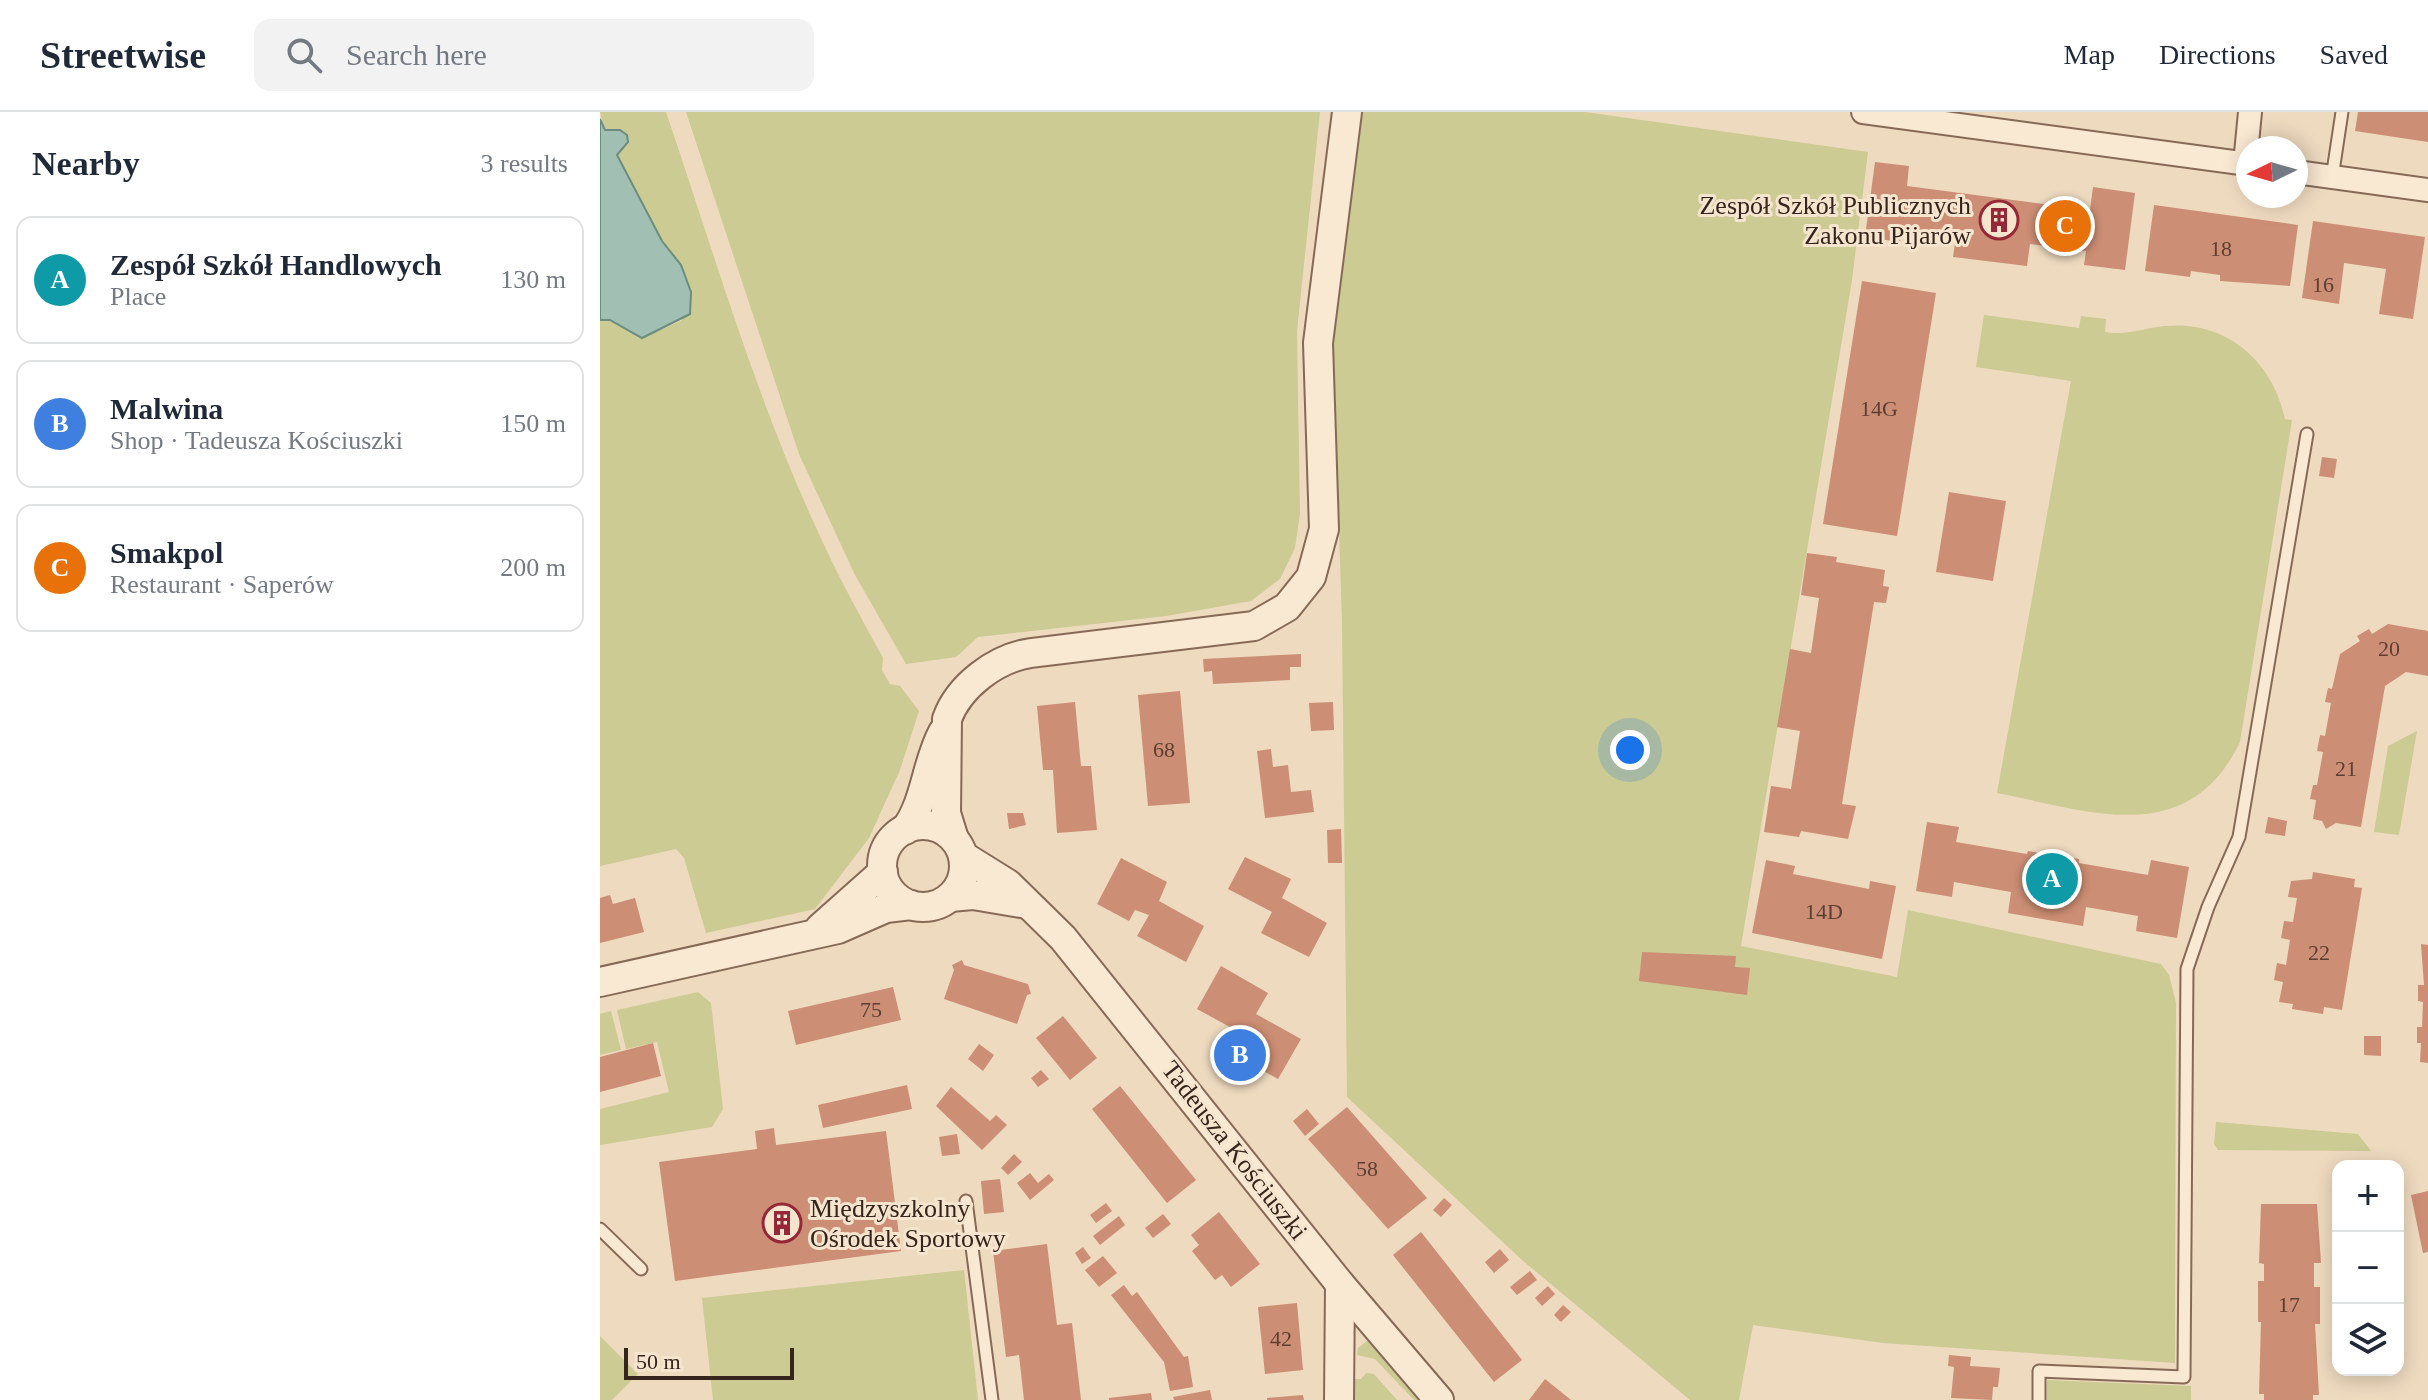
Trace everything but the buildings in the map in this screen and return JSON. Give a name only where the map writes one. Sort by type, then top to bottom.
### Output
[{"type":"street","points":[[911,905],[892,892],[883,872],[885,852],[914,818],[926,770],[946,728],[952,707],[983,674],[1006,658],[1052,650],[1232,631],[1268,620],[1287,607],[1304,588],[1319,558],[1324,529],[1318,343],[1347,112]]},
{"type":"street","points":[[1863,112],[2236,163]]},
{"type":"street","points":[[2248,136],[2250,112]]},
{"type":"street","points":[[2308,174],[2428,190]]},
{"type":"street","points":[[946,728],[949,774],[946,813],[958,848],[962,879],[950,897]]},
{"type":"street","points":[[905,830],[926,826],[946,832],[958,848]]},
{"type":"street","name":"Tadeusza Kościuszki","points":[[958,848],[1008,884],[1063,938],[1144,1034],[1340,1284],[1439,1400]]},
{"type":"street","points":[[813,934],[883,872]]},
{"type":"street","points":[[600,982],[856,923],[886,908],[911,905],[931,907],[950,897],[973,895],[1027,904]]},
{"type":"street","points":[[1339,1400],[1340,1284]]},
{"type":"lane","points":[[2332,178],[2342,112]]},
{"type":"lane","points":[[2039,1400],[2039,1371],[2184,1377],[2187,969],[2208,907],[2239,837],[2307,434]]},
{"type":"lane","points":[[966,1201],[992,1400]]},
{"type":"lane","points":[[600,1229],[641,1269]]},
{"type":"green space","points":[[600,112],[666,112],[737,325],[796,483],[834,566],[883,658],[882,670],[890,684],[900,686],[919,711],[900,770],[869,838],[815,909],[706,933],[684,858],[676,849],[600,866],[600,320],[610,320],[642,338],[681,321],[691,292],[681,265],[662,241],[616,155],[621,147],[605,131]]},
{"type":"green space","points":[[686,112],[1320,112],[1297,331],[1300,514],[1295,548],[1280,579],[1251,601],[1166,616],[978,637],[956,657],[906,664],[855,575],[799,454]]},
{"type":"green space","points":[[1363,112],[1585,112],[1868,152],[1852,280],[1741,946],[1897,977],[1908,910],[2161,964],[2169,975],[2176,1003],[2175,1363],[1883,1343],[1753,1325],[1739,1400],[1690,1400],[1522,1260],[1347,1097],[1342,622],[1333,339]]},
{"type":"green space","points":[[1984,315],[2079,328],[2081,316],[2106,319],[2105,332],[2113,333],[2165,326],[2208,330],[2227,337],[2258,363],[2270,379],[2285,419],[2292,420],[2240,742],[2218,776],[2193,798],[2165,810],[2134,815],[2101,813],[1997,793],[2071,381],[1976,367]]},
{"type":"green space","points":[[2417,731],[2399,835],[2374,832],[2388,746]]},
{"type":"green space","points":[[698,992],[711,1003],[723,1109],[712,1127],[600,1145],[600,1109],[669,1092],[657,1042],[626,1049],[617,1010]]},
{"type":"green space","points":[[611,1011],[621,1050],[600,1055],[600,1014]]},
{"type":"green space","points":[[2216,1122],[2358,1134],[2371,1151],[2218,1150],[2214,1144]]},
{"type":"green space","points":[[964,1270],[978,1400],[713,1400],[702,1298]]},
{"type":"green space","points":[[600,1336],[638,1374],[612,1400],[600,1400]]},
{"type":"green space","points":[[1367,1341],[1373,1342],[1425,1400],[1414,1400],[1375,1359],[1357,1355],[1358,1348]]},
{"type":"green space","points":[[1366,1373],[1374,1374],[1397,1400],[1351,1400],[1354,1379],[1361,1379]]},
{"type":"green space","points":[[2047,1380],[2191,1386],[2191,1400],[2047,1400]]},
{"type":"shaded area","points":[[600,119],[605,130],[620,130],[627,135],[628,142],[617,155],[662,241],[681,265],[691,292],[690,314],[642,338],[610,320],[600,320]]},
{"type":"place","name":"Zespół Szkół Publicznych Zakonu Pijarów","points":[[1999,220]]},
{"type":"place","name":"Smakpol","points":[[2065,226]]},
{"type":"place","name":"Zespół Szkół Handlowych","points":[[2052,879]]},
{"type":"place","name":"Malwina","points":[[1240,1055]]},
{"type":"place","name":"Międzyszkolny Ośrodek Sportowy","points":[[782,1223]]}]
